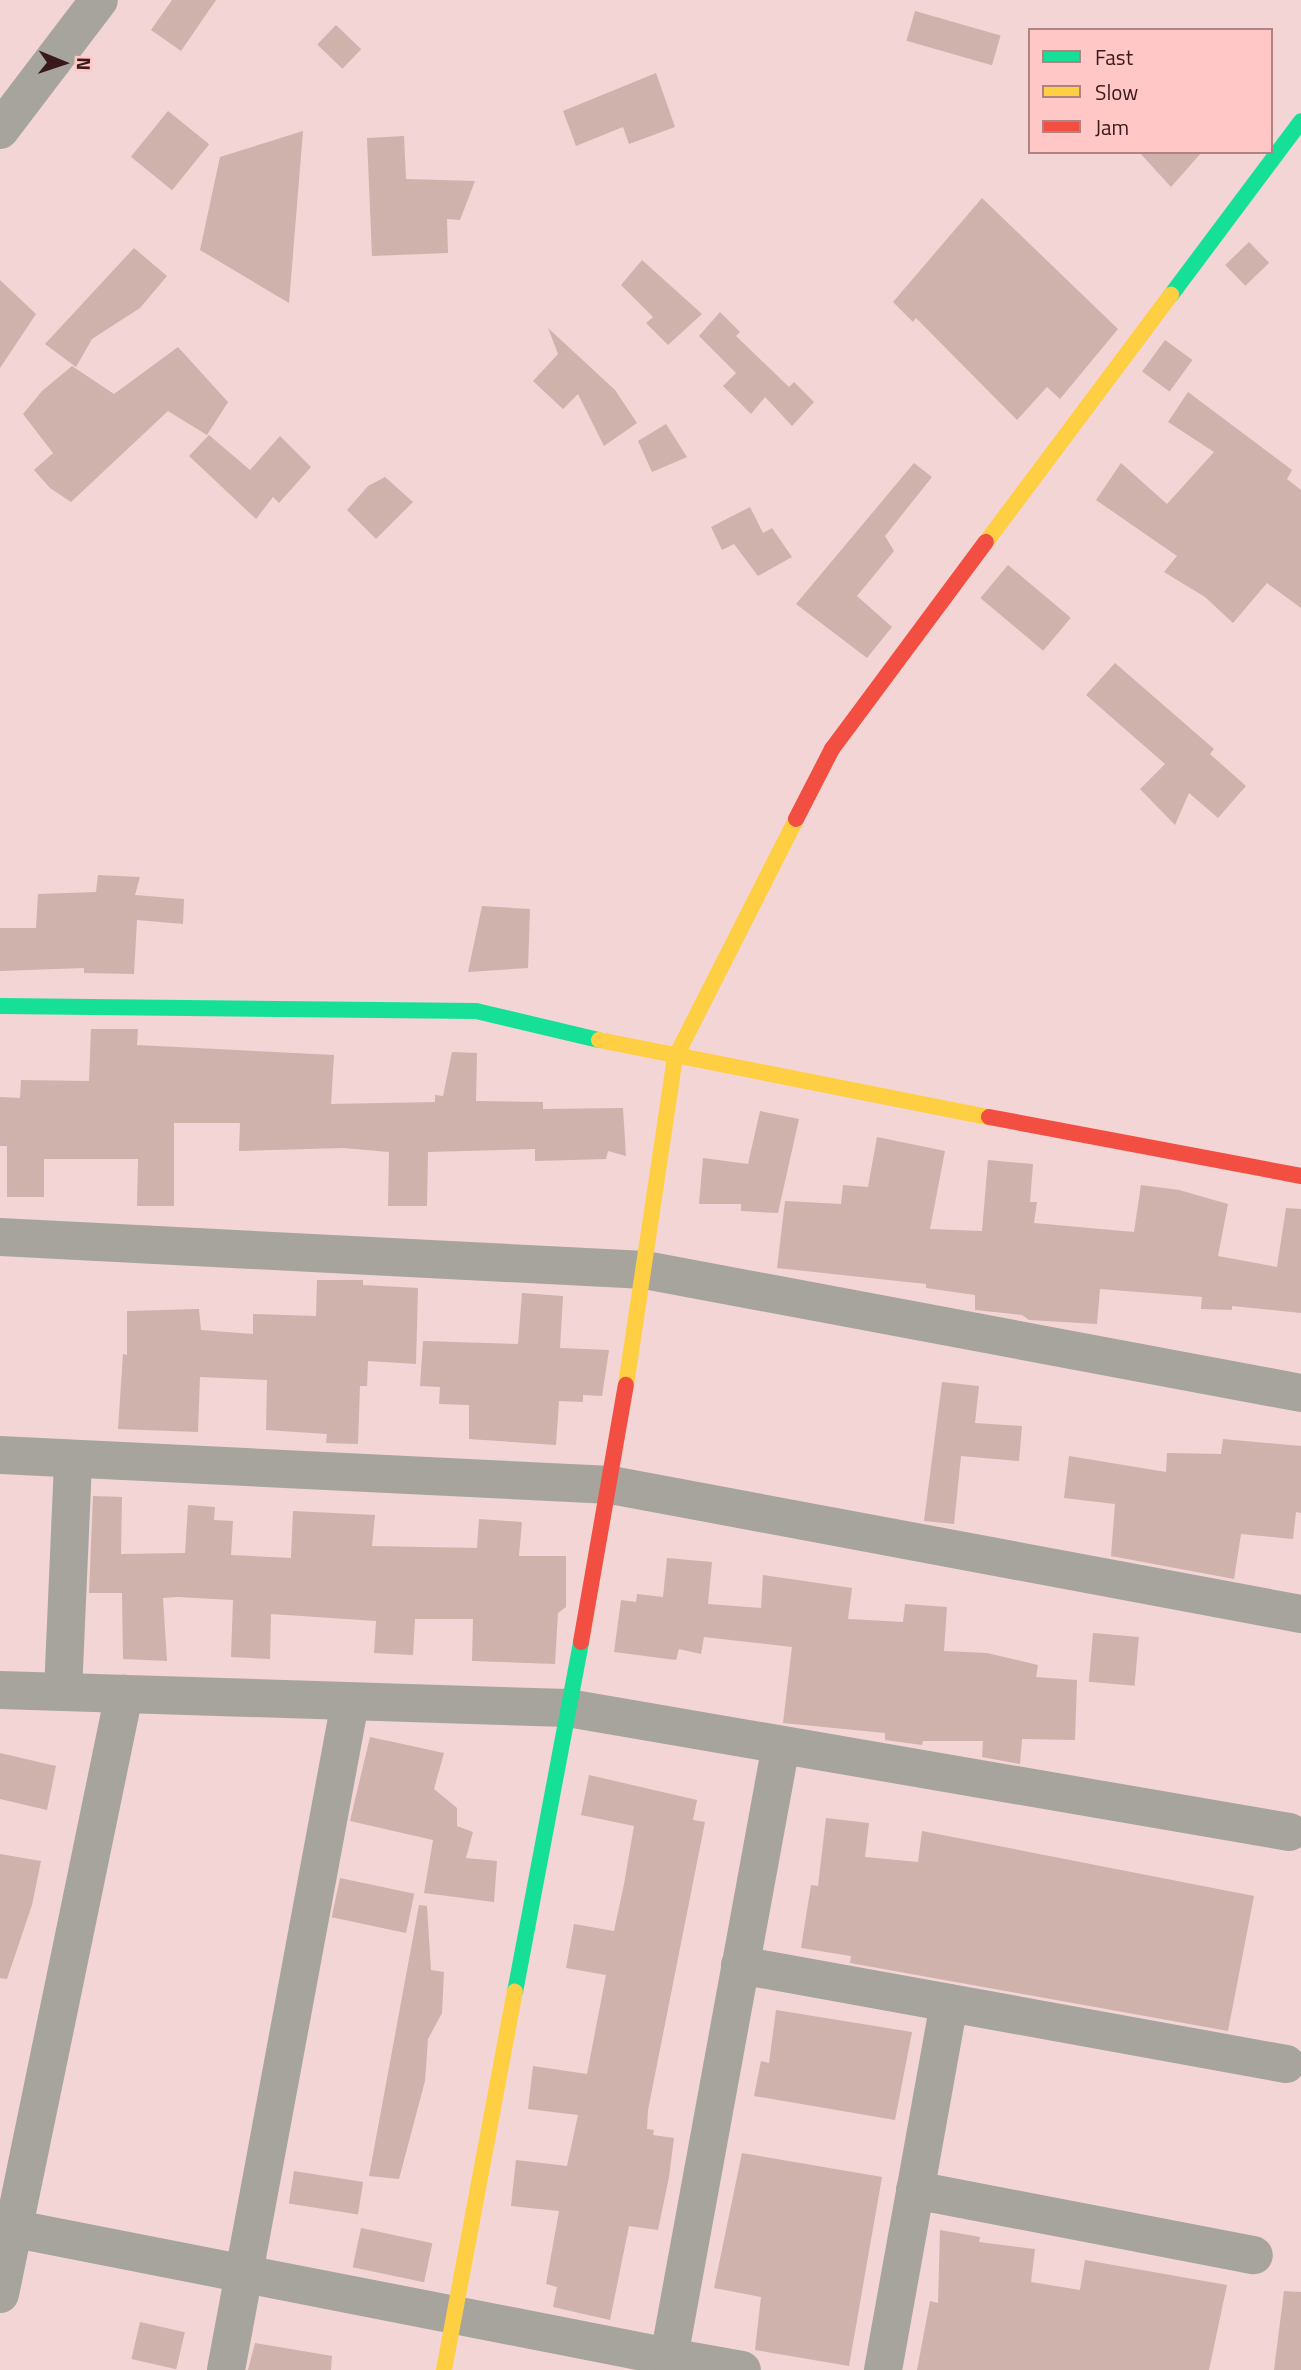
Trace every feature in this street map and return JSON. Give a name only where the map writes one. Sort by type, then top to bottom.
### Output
[{"type":"street","points":[[0,130],[99,0]]},
{"type":"street","points":[[444,2370],[611,1485],[675,1058],[832,749],[1301,121]]},
{"type":"street","points":[[0,1006],[476,1011],[675,1058],[1301,1176]]},
{"type":"street","points":[[0,1237],[645,1270],[1301,1393]]},
{"type":"street","points":[[0,1455],[611,1485],[1301,1614]]},
{"type":"street","points":[[62,1692],[73,1459]]},
{"type":"street","points":[[0,1690],[568,1708],[1289,1832]]},
{"type":"street","points":[[0,2294],[6,2227],[124,1694]]},
{"type":"street","points":[[226,2370],[350,1702]]},
{"type":"street","points":[[669,2357],[781,1745]]},
{"type":"street","points":[[740,1965],[1286,2064]]},
{"type":"street","points":[[883,2370],[949,2003]]},
{"type":"street","points":[[915,2190],[1254,2255]]},
{"type":"street","points":[[6,2227],[454,2317],[742,2370]]},
{"type":"building","points":[[172,0],[216,0],[181,51],[151,30]]},
{"type":"building","points":[[915,11],[1001,36],[992,65],[906,41]]},
{"type":"building","points":[[336,25],[361,49],[342,69],[317,44]]},
{"type":"building","points":[[656,73],[675,127],[629,144],[623,127],[576,146],[563,111]]},
{"type":"building","points":[[168,111],[209,144],[172,190],[131,157]]},
{"type":"building","points":[[303,131],[289,303],[200,250],[220,157]]},
{"type":"building","points":[[404,136],[406,179],[475,181],[460,220],[447,219],[448,253],[372,256],[367,138]]},
{"type":"building","points":[[1141,154],[1200,154],[1171,187]]},
{"type":"building","points":[[982,198],[1118,329],[1060,399],[1047,387],[1017,420],[916,318],[913,322],[893,302]]},
{"type":"building","points":[[1249,242],[1269,263],[1245,286],[1225,265]]},
{"type":"building","points":[[134,248],[167,276],[140,308],[92,339],[76,367],[45,344]]},
{"type":"building","points":[[642,260],[702,314],[668,345],[646,323],[653,317],[621,285]]},
{"type":"building","points":[[0,280],[36,314],[0,368]]},
{"type":"building","points":[[720,312],[740,332],[736,336],[789,387],[794,382],[814,402],[792,426],[765,397],[751,414],[723,386],[736,373],[699,336]]},
{"type":"building","points":[[548,328],[615,390],[637,423],[604,446],[578,394],[563,409],[533,381],[558,354]]},
{"type":"building","points":[[1165,340],[1193,360],[1170,392],[1142,372]]},
{"type":"building","points":[[178,347],[228,402],[207,435],[168,411],[71,502],[50,488],[34,470],[53,453],[23,414],[42,391],[72,366],[114,394]]},
{"type":"building","points":[[1188,392],[1292,470],[1287,479],[1301,490],[1301,608],[1267,583],[1233,623],[1205,597],[1164,572],[1177,556],[1096,500],[1121,463],[1167,504],[1214,452],[1168,422]]},
{"type":"building","points":[[666,424],[687,457],[652,472],[638,441]]},
{"type":"building","points":[[209,435],[250,470],[280,436],[311,467],[279,503],[273,497],[256,519],[189,456]]},
{"type":"building","points":[[914,463],[932,477],[885,536],[894,551],[857,596],[892,627],[867,658],[796,604]]},
{"type":"building","points":[[385,477],[413,502],[376,539],[347,510],[368,486]]},
{"type":"building","points":[[750,507],[763,533],[772,528],[792,557],[758,576],[734,544],[722,550],[711,527]]},
{"type":"building","points":[[1008,565],[1071,618],[1043,651],[980,598]]},
{"type":"building","points":[[1115,663],[1214,749],[1210,754],[1246,786],[1218,818],[1189,793],[1175,825],[1140,789],[1165,764],[1086,695]]},
{"type":"building","points":[[98,875],[140,877],[135,895],[184,899],[183,924],[137,920],[134,974],[84,973],[84,968],[0,971],[0,928],[36,928],[38,894],[96,892]]},
{"type":"building","points":[[482,906],[530,909],[528,968],[468,972]]},
{"type":"building","points":[[91,1029],[138,1029],[137,1045],[334,1055],[331,1104],[435,1102],[435,1095],[443,1096],[452,1052],[477,1053],[476,1101],[543,1102],[543,1109],[623,1108],[626,1156],[608,1151],[606,1159],[535,1161],[535,1149],[428,1152],[427,1206],[388,1206],[389,1152],[343,1148],[239,1151],[240,1123],[174,1123],[174,1206],[137,1206],[138,1159],[44,1159],[44,1197],[7,1197],[7,1146],[0,1146],[0,1097],[20,1098],[21,1080],[89,1081]]},
{"type":"building","points":[[760,1111],[799,1119],[778,1213],[741,1211],[741,1204],[699,1204],[703,1158],[748,1164]]},
{"type":"building","points":[[877,1137],[945,1151],[930,1229],[982,1231],[988,1160],[1033,1164],[1030,1202],[1037,1202],[1034,1223],[1134,1232],[1141,1185],[1179,1190],[1228,1204],[1218,1256],[1277,1267],[1286,1208],[1301,1209],[1301,1313],[1232,1306],[1232,1310],[1201,1309],[1202,1297],[1100,1289],[1097,1324],[1029,1320],[1022,1315],[975,1310],[975,1295],[926,1288],[926,1284],[777,1268],[785,1201],[841,1204],[843,1185],[868,1187]]},
{"type":"building","points":[[317,1280],[363,1280],[363,1285],[418,1288],[416,1364],[368,1361],[367,1386],[360,1386],[358,1444],[326,1443],[327,1434],[266,1430],[267,1380],[200,1377],[198,1432],[118,1429],[123,1354],[127,1355],[127,1311],[199,1309],[201,1330],[253,1334],[253,1314],[316,1316]]},
{"type":"building","points":[[522,1293],[563,1296],[560,1348],[609,1350],[602,1396],[583,1395],[583,1402],[559,1401],[556,1445],[469,1439],[469,1405],[439,1404],[440,1387],[420,1386],[423,1341],[518,1344]]},
{"type":"building","points":[[942,1382],[979,1386],[975,1423],[1022,1426],[1019,1461],[961,1456],[954,1524],[924,1521]]},
{"type":"building","points":[[1223,1439],[1301,1446],[1301,1513],[1296,1512],[1293,1539],[1241,1534],[1234,1579],[1111,1556],[1115,1504],[1064,1498],[1069,1456],[1166,1472],[1167,1453],[1221,1454]]},
{"type":"building","points":[[93,1496],[122,1497],[121,1554],[185,1553],[188,1505],[215,1507],[214,1520],[233,1521],[231,1555],[291,1558],[293,1511],[375,1515],[372,1546],[477,1548],[479,1519],[522,1522],[519,1556],[566,1556],[566,1607],[558,1613],[555,1664],[472,1661],[473,1619],[415,1619],[413,1655],[374,1653],[376,1621],[271,1614],[270,1659],[231,1657],[233,1600],[178,1597],[163,1598],[167,1661],[123,1659],[122,1593],[89,1593]]},
{"type":"building","points":[[667,1558],[712,1562],[708,1604],[761,1608],[763,1575],[852,1588],[848,1619],[903,1622],[905,1604],[947,1607],[944,1651],[987,1653],[1038,1665],[1036,1677],[1077,1680],[1075,1740],[1022,1739],[1020,1764],[982,1757],[983,1741],[923,1741],[922,1745],[885,1740],[885,1733],[783,1723],[792,1647],[704,1637],[701,1654],[679,1649],[676,1660],[614,1652],[621,1600],[636,1602],[637,1594],[663,1597]]},
{"type":"building","points":[[1093,1633],[1139,1637],[1135,1686],[1089,1682]]},
{"type":"building","points":[[370,1737],[444,1753],[434,1789],[457,1808],[457,1826],[473,1832],[466,1858],[497,1861],[494,1902],[424,1893],[433,1840],[350,1821]]},
{"type":"building","points":[[0,1753],[56,1766],[47,1810],[0,1799]]},
{"type":"building","points":[[589,1775],[697,1800],[693,1820],[705,1822],[648,2110],[647,2129],[654,2130],[653,2135],[674,2138],[669,2177],[658,2230],[629,2226],[610,2320],[553,2307],[557,2287],[546,2284],[559,2211],[511,2206],[516,2160],[567,2166],[578,2115],[528,2109],[533,2066],[587,2074],[606,1975],[566,1968],[574,1924],[614,1931],[624,1884],[634,1826],[581,1815]]},
{"type":"building","points":[[826,1818],[869,1823],[865,1857],[918,1862],[922,1831],[1254,1896],[1228,2031],[850,1963],[851,1956],[801,1948],[811,1885],[818,1886]]},
{"type":"building","points":[[0,1854],[41,1861],[32,1905],[7,1979],[0,1978]]},
{"type":"building","points":[[340,1878],[414,1894],[406,1933],[332,1917]]},
{"type":"building","points":[[419,1905],[427,1906],[431,1970],[444,1972],[442,2013],[428,2039],[425,2081],[399,2179],[369,2176]]},
{"type":"building","points":[[776,2010],[912,2032],[895,2120],[754,2096],[761,2061],[769,2063]]},
{"type":"building","points":[[742,2153],[882,2177],[849,2366],[755,2350],[761,2297],[714,2288]]},
{"type":"building","points":[[294,2171],[363,2182],[358,2215],[289,2204]]},
{"type":"building","points":[[361,2228],[432,2243],[424,2282],[353,2267]]},
{"type":"building","points":[[940,2230],[980,2237],[979,2242],[1035,2249],[1031,2282],[1080,2290],[1085,2260],[1227,2285],[1209,2370],[917,2370],[930,2301],[938,2303]]},
{"type":"building","points":[[1284,2291],[1301,2292],[1301,2370],[1274,2370]]},
{"type":"building","points":[[140,2322],[185,2332],[176,2369],[131,2359]]},
{"type":"building","points":[[255,2343],[332,2356],[331,2370],[248,2370]]},
{"type":"traffic: fast","points":[[1171,295],[1301,121]]},
{"type":"traffic: fast","points":[[0,1006],[476,1011],[599,1040]]},
{"type":"traffic: fast","points":[[515,1992],[581,1642]]},
{"type":"traffic: slow","points":[[986,542],[1171,295]]},
{"type":"traffic: slow","points":[[626,1385],[675,1058],[796,819]]},
{"type":"traffic: slow","points":[[599,1040],[989,1117]]},
{"type":"traffic: slow","points":[[444,2370],[515,1992]]},
{"type":"traffic: jam","points":[[796,819],[832,749],[986,542]]},
{"type":"traffic: jam","points":[[989,1117],[1301,1176]]},
{"type":"traffic: jam","points":[[581,1642],[626,1385]]}]
